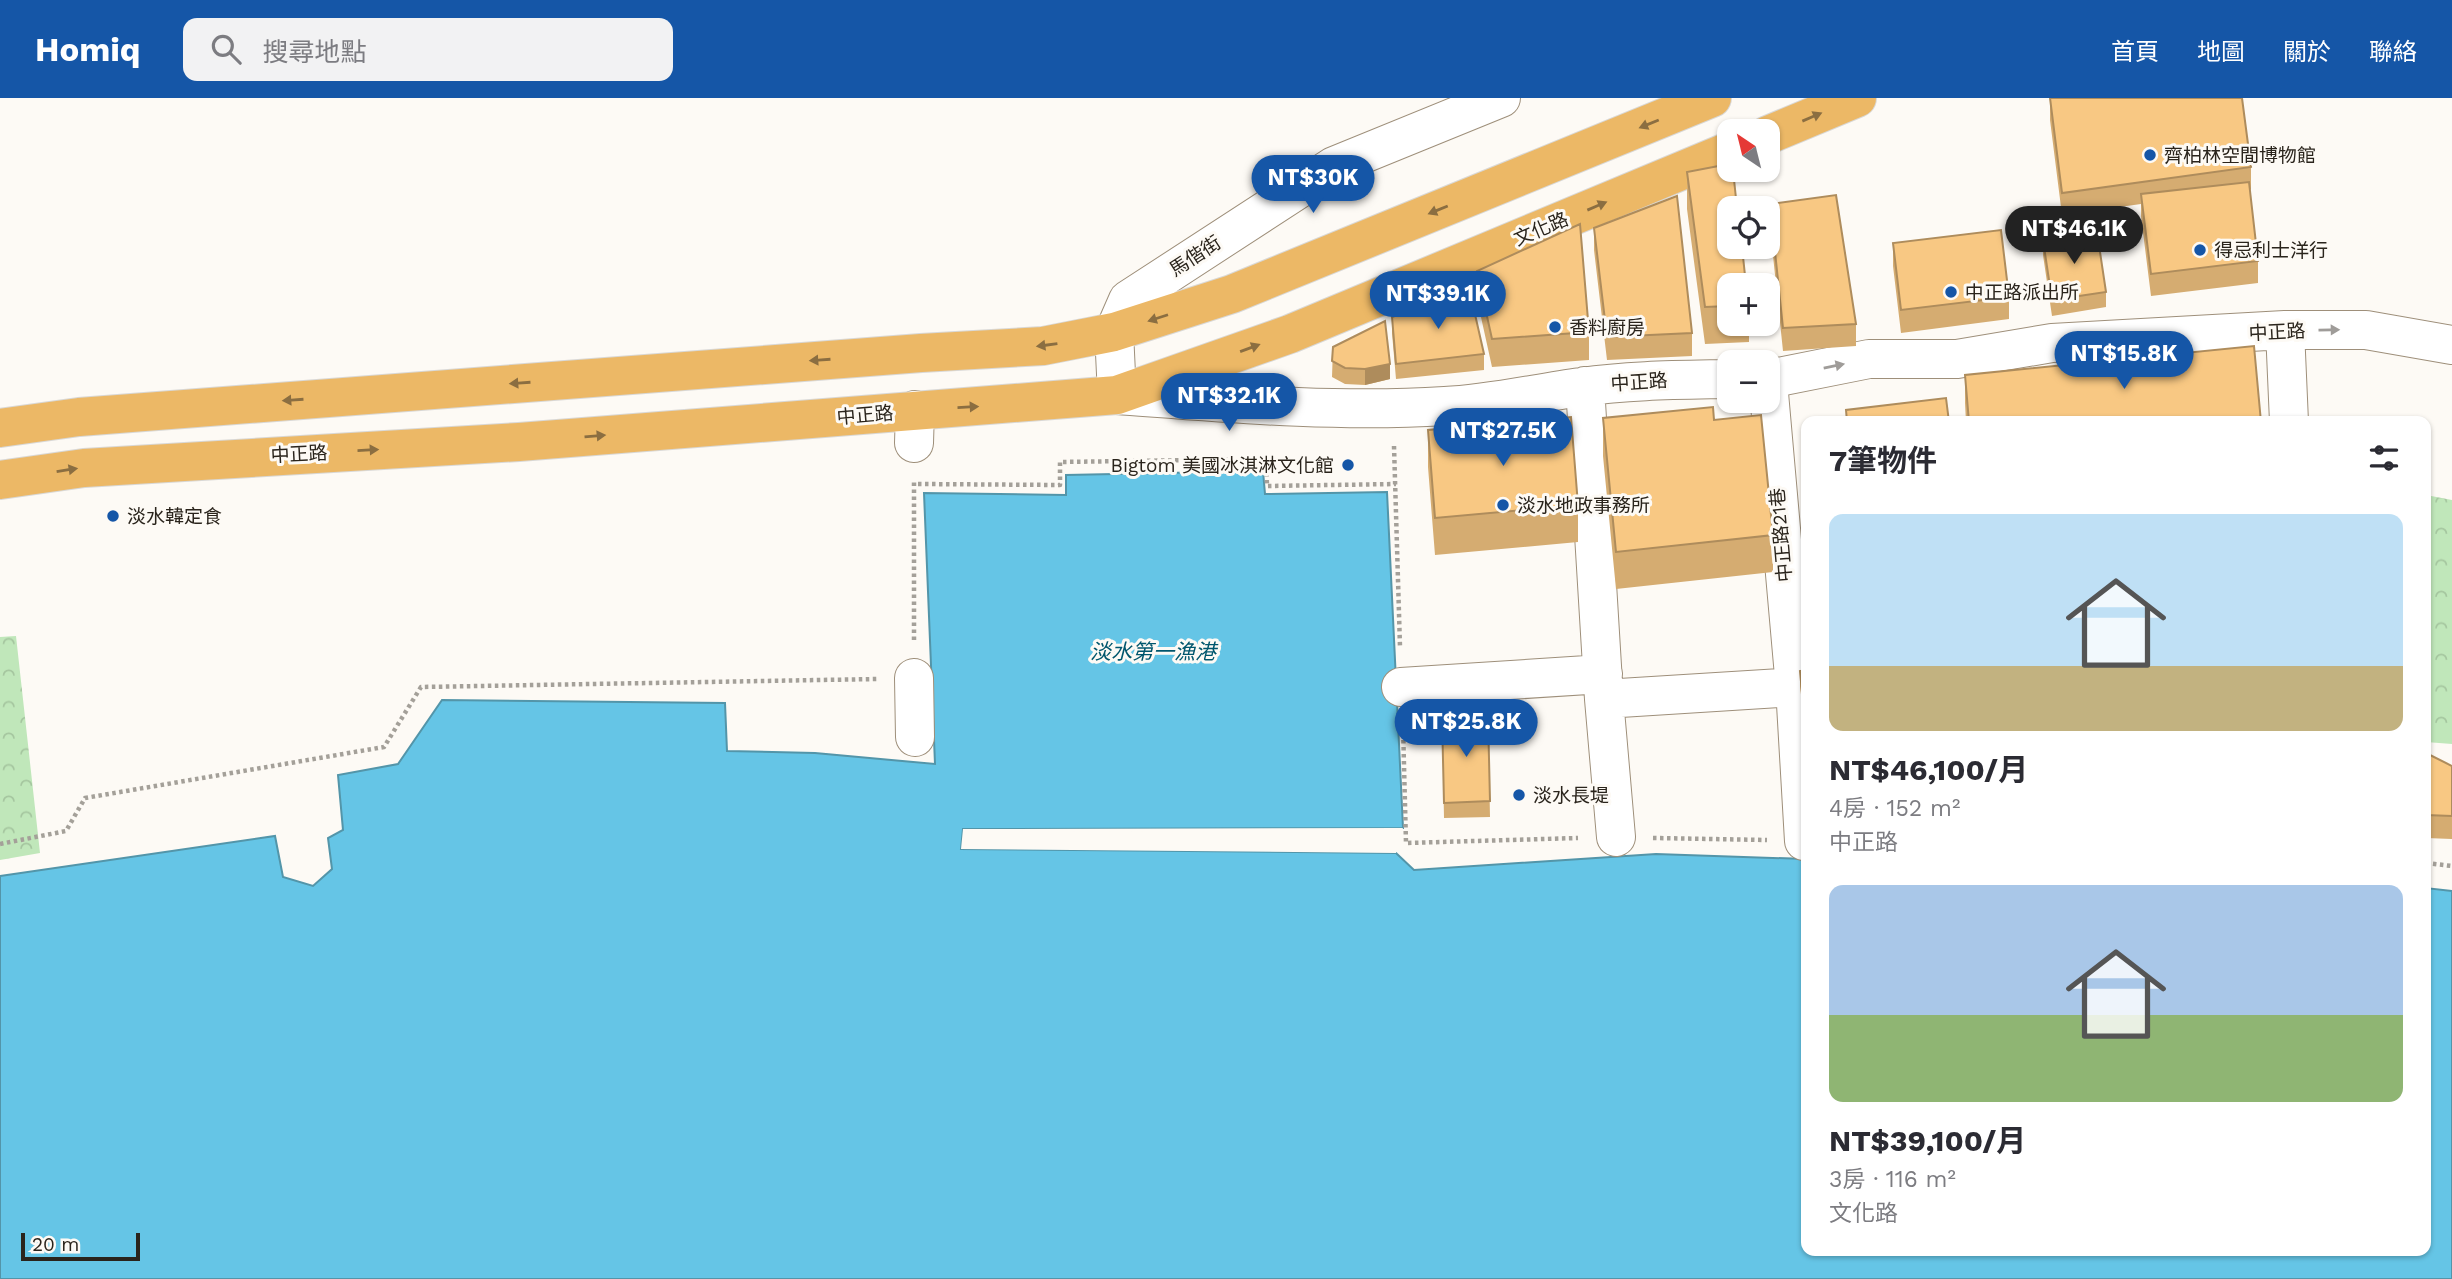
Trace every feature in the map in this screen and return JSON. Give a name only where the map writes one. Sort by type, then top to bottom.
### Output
[{"type":"main road","points":[[0,428],[79,417],[1043,346],[1114,332],[1232,294],[1712,98]]},
{"type":"main road","points":[[1780,130],[1857,98]]},
{"type":"main road","name":"文化路","points":[[1116,395],[1290,334],[1717,156]]},
{"type":"main road","name":"中正路","points":[[0,480],[84,468],[519,442],[915,426],[1021,404],[1116,395]]},
{"type":"street","name":"馬偕街","points":[[1116,395],[1114,332],[1128,300],[1334,166],[1501,98]]},
{"type":"street","name":"中正路","points":[[1780,378],[1869,359],[1957,359],[2052,342],[2285,330],[2366,330],[2452,345]]},
{"type":"street","points":[[2285,330],[2289,416]]},
{"type":"street","name":"中正路","points":[[1116,395],[1345,409],[1447,406],[1585,386],[1717,379]]},
{"type":"street","points":[[1585,386],[1616,837]]},
{"type":"street","name":"中正路21巷","points":[[1771,413],[1796,687],[1801,783]]},
{"type":"street","points":[[914,678],[915,737]]},
{"type":"street","points":[[1401,687],[1796,687]]},
{"type":"path","points":[[0,844],[66,831],[85,798],[384,747],[421,687],[914,678],[915,426]]},
{"type":"path","points":[[1394,438],[1406,843],[1616,837],[1801,841]]},
{"type":"path","points":[[915,484],[1060,485],[1060,463],[1266,459],[1267,486],[1396,484]]},
{"type":"path","points":[[2431,864],[2452,866]]},
{"type":"green space","points":[[2431,496],[2452,500],[2452,744],[2431,742]]},
{"type":"green space","points":[[16,636],[40,853],[0,860],[0,637]]},
{"type":"water","name":"淡水第一漁港","points":[[1263,471],[1265,494],[1387,492],[1403,828],[963,829],[961,849],[1396,853],[1414,870],[1656,854],[1801,859],[1801,1256],[2431,1256],[2431,889],[2452,891],[2452,1279],[0,1279],[0,876],[275,836],[283,877],[313,886],[332,869],[328,838],[343,830],[338,775],[398,764],[442,700],[725,703],[727,751],[815,753],[935,764],[924,493],[1066,495],[1066,475]]},
{"type":"pier","points":[[1403,828],[1402,831],[966,832],[965,846],[1397,850],[1396,853],[961,849],[963,829]]},
{"type":"building","name":"齊柏林空間博物館","points":[[2050,98],[2242,98],[2251,167],[2062,193]]},
{"type":"building","points":[[1717,166],[1717,182],[1734,182],[1736,196],[1717,196],[1717,259],[1743,259],[1745,273],[1717,273],[1717,306],[1705,307],[1687,172]]},
{"type":"building","name":"得忌利士洋行","points":[[2249,182],[2258,261],[2151,274],[2141,194]]},
{"type":"building","points":[[1836,195],[1856,324],[1783,328],[1780,273],[1777,273],[1776,259],[1780,259],[1780,203]]},
{"type":"building","points":[[1677,196],[1692,333],[1607,337],[1594,228]]},
{"type":"building","points":[[1580,224],[1589,332],[1492,339],[1477,271]]},
{"type":"building","name":"中正路派出所","points":[[2001,230],[2009,297],[1901,310],[1893,243]]},
{"type":"building","points":[[2097,232],[2106,292],[2052,300],[2043,240]]},
{"type":"building","points":[[1469,288],[1484,354],[1396,364],[1392,317]]},
{"type":"building","points":[[1385,321],[1390,364],[1365,369],[1345,368],[1332,361],[1333,347]]},
{"type":"building","points":[[2254,346],[2260,416],[1968,416],[1965,375]]},
{"type":"building","points":[[1946,398],[1948,416],[1846,416],[1846,410]]},
{"type":"building","points":[[1713,407],[1714,420],[1761,415],[1773,535],[1616,552],[1603,418]]},
{"type":"building","points":[[1571,417],[1578,505],[1435,518],[1428,430]]},
{"type":"building","points":[[1488,716],[1490,801],[1444,803],[1442,717]]},
{"type":"building","points":[[2431,756],[2452,766],[2452,816],[2431,815]]},
{"type":"place","name":"齊柏林空間博物館","points":[[2150,155]]},
{"type":"place","name":"得忌利士洋行","points":[[2200,250]]},
{"type":"place","name":"中正路派出所","points":[[1951,292]]},
{"type":"place","name":"香料廚房","points":[[1555,327]]},
{"type":"place","name":"Bigtom 美國冰淇淋文化館","points":[[1348,465]]},
{"type":"place","name":"淡水地政事務所","points":[[1503,505]]},
{"type":"place","name":"淡水韓定食","points":[[113,516]]},
{"type":"place","name":"淡水長堤","points":[[1519,795]]}]
